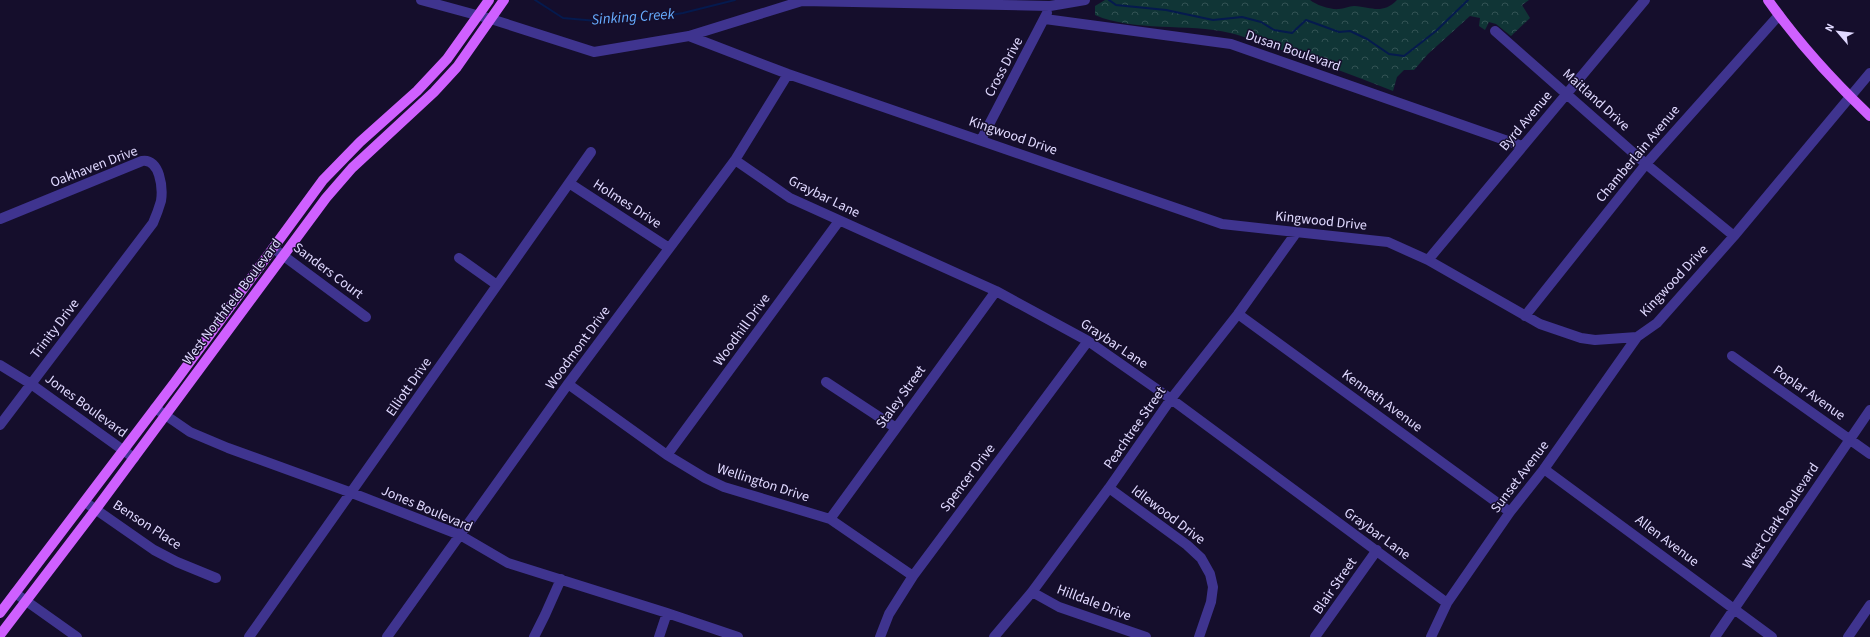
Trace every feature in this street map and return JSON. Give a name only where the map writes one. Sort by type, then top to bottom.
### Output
[{"type":"main road","name":"West Northfield Boulevard","points":[[0,613],[124,451],[323,180],[360,142],[417,91],[447,59],[489,0]]},
{"type":"main road","name":"West Northfield Boulevard","points":[[0,635],[96,509],[326,198],[352,168],[434,92],[457,67],[504,0]]},
{"type":"main road","points":[[1768,0],[1779,15],[1850,97],[1870,116]]},
{"type":"street","points":[[421,0],[491,19],[594,52],[689,36],[802,0],[1050,6],[1085,0]]},
{"type":"street","name":"Byrd Avenue","points":[[1428,260],[1645,0]]},
{"type":"street","name":"Cross Drive","points":[[980,140],[1045,19],[1050,6]]},
{"type":"street","name":"Chamberlain Avenue","points":[[1525,316],[1646,164],[1779,15]]},
{"type":"street","name":"Dusan Boulevard","points":[[1045,19],[1231,44],[1522,146]]},
{"type":"street","name":"Maitland Drive","points":[[1495,31],[1646,164],[1734,236]]},
{"type":"street","name":"Kingwood Drive","points":[[689,36],[788,74],[1222,224],[1388,242],[1428,260],[1525,316],[1555,330],[1581,338],[1594,340],[1637,337],[1657,323],[1734,236],[1870,74]]},
{"type":"street","name":"Woodmont Drive","points":[[387,637],[568,384],[735,160],[788,74]]},
{"type":"street","name":"Elliott Drive","points":[[249,637],[591,152]]},
{"type":"street","name":"Oakhaven Drive","points":[[0,219],[147,160],[153,163],[159,176],[162,189],[161,202],[153,222],[133,250]]},
{"type":"street","name":"Graybar Lane","points":[[735,160],[790,198],[996,291],[1088,341],[1171,399],[1447,603]]},
{"type":"street","name":"Holmes Drive","points":[[569,183],[669,248]]},
{"type":"street","name":"Woodhill Drive","points":[[667,455],[839,221]]},
{"type":"street","name":"Peachtree Street","points":[[994,637],[1032,592],[1109,488],[1171,399],[1238,314],[1296,233]]},
{"type":"street","name":"Sanders Court","points":[[273,248],[366,317]]},
{"type":"street","name":"Trinity Drive","points":[[0,424],[133,250]]},
{"type":"street","points":[[459,258],[498,285]]},
{"type":"street","name":"Staley Street","points":[[830,520],[996,291]]},
{"type":"street","name":"Kenneth Avenue","points":[[1238,314],[1510,512]]},
{"type":"street","name":"Sunset Avenue","points":[[1431,637],[1447,603],[1510,512],[1544,469],[1637,337]]},
{"type":"street","name":"Spencer Drive","points":[[880,637],[889,614],[913,576],[1088,341]]},
{"type":"street","name":"Poplar Avenue","points":[[1732,356],[1870,454]]},
{"type":"street","name":"Jones Boulevard","points":[[0,365],[31,384],[134,458]]},
{"type":"street","points":[[826,382],[896,428]]},
{"type":"street","name":"Wellington Drive","points":[[568,384],[667,455],[705,478],[724,487],[830,520],[913,576]]},
{"type":"street","name":"Jones Boulevard","points":[[155,408],[190,432],[228,448],[352,493],[460,535],[508,563],[667,612],[738,637]]},
{"type":"street","name":"West Clark Boulevard","points":[[1714,637],[1870,410]]},
{"type":"street","name":"Allen Avenue","points":[[1544,469],[1772,637]]},
{"type":"street","name":"Idlewood Drive","points":[[1109,488],[1187,545],[1201,558],[1210,574],[1213,588],[1211,602],[1199,637]]},
{"type":"street","name":"Benson Place","points":[[85,502],[154,550],[177,562],[216,578]]},
{"type":"street","name":"Blair Street","points":[[1315,637],[1377,550]]},
{"type":"street","points":[[534,637],[561,579]]},
{"type":"street","name":"Hilldale Drive","points":[[1032,592],[1059,607],[1146,637]]},
{"type":"street","points":[[15,593],[77,637]]},
{"type":"street","points":[[1848,637],[1870,605]]},
{"type":"street","points":[[659,637],[667,612]]},
{"type":"green space","points":[[1105,0],[1310,0],[1316,4],[1332,9],[1341,9],[1354,6],[1382,9],[1392,5],[1397,0],[1529,0],[1522,5],[1530,18],[1511,36],[1496,24],[1489,22],[1485,30],[1479,26],[1480,18],[1470,16],[1428,54],[1414,70],[1404,70],[1397,77],[1393,91],[1348,73],[1235,34],[1197,28],[1127,24],[1095,15],[1095,6]]},
{"type":"waterway","name":"Sinking Creek","points":[[535,0],[563,18],[597,21],[658,17],[683,13],[735,0]]},
{"type":"waterway","name":"Sinking Creek","points":[[1109,0],[1116,5],[1166,10],[1213,20],[1242,17],[1261,22],[1274,30],[1292,33],[1306,20],[1339,32],[1350,31],[1367,39],[1389,54],[1404,56],[1436,31],[1468,0]]}]
